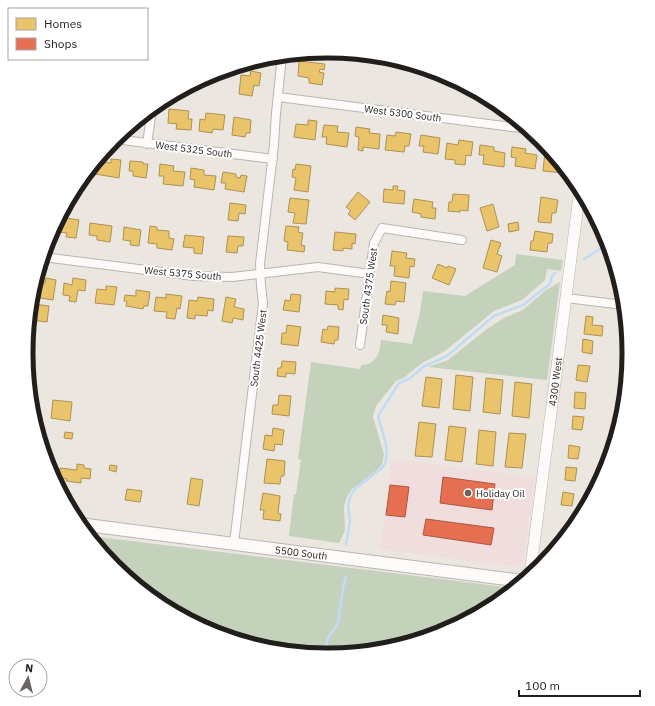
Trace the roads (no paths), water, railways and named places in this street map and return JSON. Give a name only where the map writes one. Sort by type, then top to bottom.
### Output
[{"type":"main road","name":"5500 South","points":[[89,525],[515,580]]},
{"type":"street","name":"South 4425 West","points":[[234,543],[263,303],[260,264],[273,159],[281,62]]},
{"type":"street","name":"West 5300 South","points":[[278,96],[517,128]]},
{"type":"street","points":[[147,144],[151,117]]},
{"type":"street","name":"West 5325 South","points":[[124,140],[273,159]]},
{"type":"street","name":"4300 West","points":[[531,565],[579,199]]},
{"type":"street","name":"South 4375 West","points":[[360,345],[374,243],[382,228],[462,240]]},
{"type":"street","name":"West 5375 South","points":[[49,258],[194,276],[232,277],[318,267],[370,274]]},
{"type":"street","points":[[566,298],[617,304]]},
{"type":"waterway","points":[[584,259],[602,247]]},
{"type":"waterway","points":[[346,545],[350,521],[348,505],[351,495],[356,488],[383,467],[386,461],[387,455],[385,442],[378,416],[399,383],[409,379],[423,367],[447,356],[494,316],[523,305],[550,284],[552,276],[555,273]]},
{"type":"waterway","points":[[325,648],[328,638],[338,623],[346,576]]},
{"type":"place","name":"Holiday Oil","points":[[468,493]]}]
